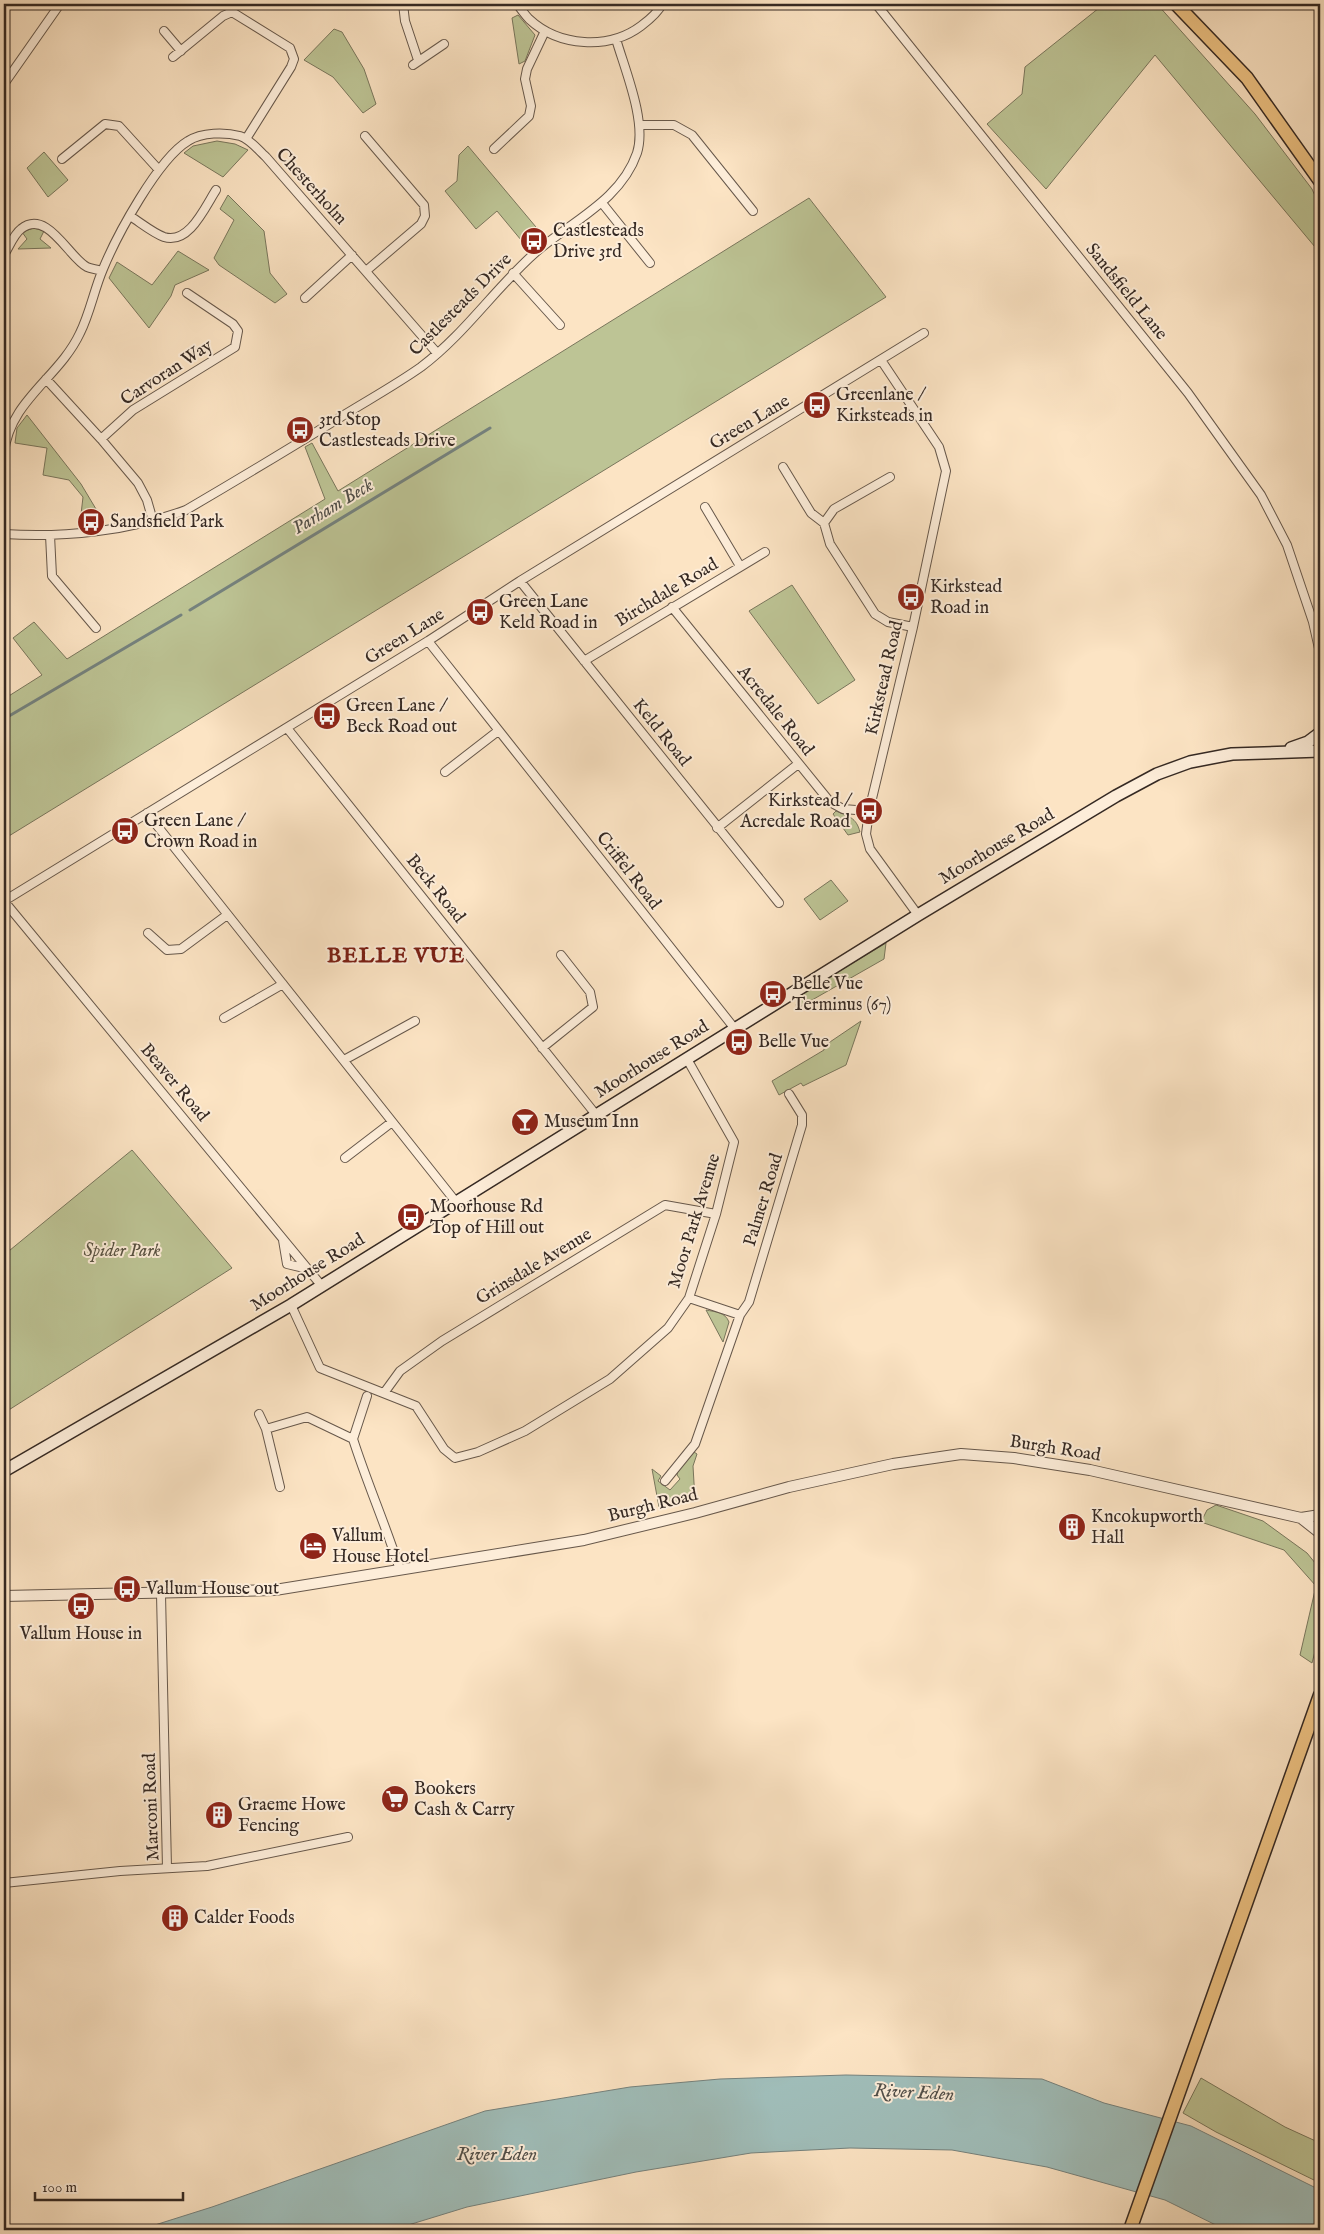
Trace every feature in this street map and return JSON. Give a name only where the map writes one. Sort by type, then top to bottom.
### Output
[{"type":"highway","points":[[1176,4],[1247,78],[1320,181]]},
{"type":"highway","points":[[1130,2230],[1320,1695]]},
{"type":"main road","name":"Moorhouse Road","points":[[1282,751],[1308,742],[1320,732]]},
{"type":"main road","name":"Moorhouse Road","points":[[4,1471],[291,1305],[320,1285],[597,1116],[918,915],[1116,796],[1157,774],[1190,762],[1232,754],[1320,751]]},
{"type":"street","points":[[4,84],[60,4]]},
{"type":"street","points":[[403,4],[415,63],[444,44]]},
{"type":"street","points":[[517,4],[529,19],[545,31],[565,40],[592,43],[616,39],[632,33],[647,21],[662,4]]},
{"type":"street","name":"Sandsfield Lane","points":[[876,4],[1188,393],[1261,495],[1287,545],[1313,622]]},
{"type":"street","points":[[4,451],[6,438],[13,420],[64,357],[80,334],[102,271],[130,216],[168,156],[190,139],[220,133],[240,136],[246,139],[294,59],[290,48],[232,12],[223,16],[173,58]]},
{"type":"street","points":[[164,31],[181,51]]},
{"type":"street","points":[[494,149],[529,116],[531,106],[525,79],[545,31]]},
{"type":"street","name":"Castlesteads Drive","points":[[4,534],[73,534],[153,521],[186,510],[406,376],[437,353],[475,315],[512,273],[549,241],[602,203],[616,190],[627,174],[637,152],[641,125],[616,39]]},
{"type":"street","points":[[62,159],[105,124],[113,124],[119,126],[159,170]]},
{"type":"street","points":[[641,125],[674,125],[692,136],[753,211]]},
{"type":"street","points":[[365,136],[424,206],[425,216],[421,224],[366,271]]},
{"type":"street","name":"Chesterholm","points":[[246,139],[266,158],[437,353]]},
{"type":"street","points":[[130,216],[163,237],[176,239],[187,233],[216,190]]},
{"type":"street","points":[[602,203],[650,263]]},
{"type":"street","points":[[4,255],[22,228],[34,225],[50,228],[76,258],[86,266],[102,271]]},
{"type":"street","points":[[305,298],[352,255]]},
{"type":"street","points":[[512,273],[560,325]]},
{"type":"street","name":"Carvoran Way","points":[[101,439],[133,410],[236,347],[238,331],[232,324],[187,292]]},
{"type":"street","name":"Green Lane","points":[[4,901],[428,641],[520,581],[924,333]]},
{"type":"street","name":"Kirkstead Road","points":[[882,360],[939,446],[946,471],[913,628],[869,811],[866,834],[870,849],[918,915]]},
{"type":"street","points":[[46,379],[138,483],[147,500],[153,521]]},
{"type":"street","points":[[783,467],[811,512],[824,522],[830,544],[875,614],[888,622],[913,628]]},
{"type":"street","points":[[824,522],[834,509],[890,477]]},
{"type":"street","name":"Birchdale Road","points":[[705,506],[740,566]]},
{"type":"street","points":[[50,535],[52,576],[96,628]]},
{"type":"street","name":"Birchdale Road","points":[[584,661],[765,552]]},
{"type":"street","name":"Keld Road","points":[[520,581],[779,903]]},
{"type":"street","name":"Acredale Road","points":[[672,607],[830,802],[843,809],[869,811]]},
{"type":"street","points":[[1313,622],[1320,634]]},
{"type":"street","points":[[1313,622],[1320,653]]},
{"type":"street","name":"Criffel Road","points":[[428,641],[735,1029]]},
{"type":"street","name":"Beck Road","points":[[287,728],[597,1116]]},
{"type":"street","points":[[445,772],[498,731]]},
{"type":"street","points":[[717,828],[798,764]]},
{"type":"street","points":[[147,813],[456,1202]]},
{"type":"street","name":"Beaver Road","points":[[4,901],[320,1285]]},
{"type":"street","points":[[148,933],[167,950],[181,949],[228,914]]},
{"type":"street","points":[[542,1048],[592,1007],[590,992],[561,955]]},
{"type":"street","points":[[224,1018],[283,984]]},
{"type":"street","points":[[344,1060],[415,1021]]},
{"type":"street","name":"Moor Park Avenue","points":[[291,1305],[320,1368],[416,1406],[444,1449],[454,1458],[478,1452],[525,1431],[610,1379],[668,1328],[690,1298],[716,1214],[734,1142],[687,1059]]},
{"type":"street","name":"Palmer Road","points":[[665,1481],[695,1444],[740,1315],[749,1302],[802,1125],[802,1116],[789,1094]]},
{"type":"street","points":[[345,1158],[392,1122]]},
{"type":"street","name":"Grinsdale Avenue","points":[[384,1393],[400,1371],[442,1341],[665,1204],[716,1214]]},
{"type":"street","points":[[283,1239],[288,1264],[308,1269]]},
{"type":"street","points":[[690,1298],[740,1315]]},
{"type":"street","points":[[367,1396],[353,1438],[369,1489],[388,1533],[400,1570]]},
{"type":"street","points":[[259,1414],[266,1429],[280,1487]]},
{"type":"street","points":[[266,1429],[307,1417],[353,1438]]},
{"type":"street","name":"Burgh Road","points":[[4,1596],[275,1590],[584,1540],[695,1513],[789,1486],[893,1464],[961,1454],[1014,1458],[1090,1470],[1302,1518],[1320,1515]]},
{"type":"street","name":"Burgh Road","points":[[1302,1518],[1320,1532]]},
{"type":"street","name":"Marconi Road","points":[[161,1594],[167,1868],[208,1866],[348,1837]]},
{"type":"street","points":[[4,1883],[167,1868]]},
{"type":"green space","points":[[1104,4],[1157,4],[1255,114],[1312,189],[1320,207],[1320,253],[1155,55],[1046,189],[987,124],[1022,94],[1025,67]]},
{"type":"green space","points":[[518,15],[535,35],[525,61],[519,64],[512,18]]},
{"type":"green space","points":[[334,29],[342,32],[364,69],[376,104],[363,113],[333,77],[304,60]]},
{"type":"green space","points":[[217,141],[235,144],[248,150],[223,177],[184,153],[193,146]]},
{"type":"green space","points":[[468,146],[541,233],[526,246],[497,211],[476,229],[445,191],[457,181],[459,155]]},
{"type":"green space","points":[[44,152],[68,180],[48,197],[27,168]]},
{"type":"green space","points":[[228,195],[264,231],[270,273],[287,294],[275,303],[219,265],[214,258],[234,220],[220,209]]},
{"type":"green space","points":[[809,198],[886,297],[4,839],[4,699],[42,675],[13,638],[34,622],[67,659],[325,499],[305,447],[312,443],[338,491]]},
{"type":"green space","points":[[34,228],[44,231],[40,239],[51,248],[18,249],[27,239],[22,232]]},
{"type":"green space","points":[[178,251],[209,270],[175,285],[171,296],[149,328],[109,278],[117,262],[152,285]]},
{"type":"green space","points":[[27,415],[81,484],[102,519],[80,523],[83,497],[69,480],[43,475],[47,448],[15,443],[17,428]]},
{"type":"green space","points":[[792,585],[855,680],[818,704],[749,611]]},
{"type":"green space","points":[[836,811],[854,820],[860,832],[848,835],[833,814]]},
{"type":"green space","points":[[831,880],[848,901],[820,920],[804,899]]},
{"type":"green space","points":[[886,943],[884,959],[798,1008],[796,1005],[803,993]]},
{"type":"green space","points":[[861,1021],[846,1065],[803,1086],[801,1083],[779,1095],[772,1081],[824,1050],[824,1046]]},
{"type":"green space","name":"Spider Park","points":[[132,1150],[232,1268],[4,1413],[4,1255]]},
{"type":"green space","points":[[706,1310],[720,1313],[729,1322],[723,1342]]},
{"type":"green space","points":[[694,1452],[697,1454],[693,1466],[695,1500],[659,1507],[652,1469],[661,1476],[658,1481],[670,1490],[680,1479],[677,1475],[678,1470]]},
{"type":"green space","points":[[1216,1505],[1263,1521],[1307,1553],[1320,1569],[1320,1632],[1312,1663],[1300,1655],[1316,1586],[1284,1550],[1201,1522],[1207,1510]]},
{"type":"green space","points":[[1201,2078],[1285,2127],[1320,2143],[1320,2183],[1216,2132],[1183,2113]]},
{"type":"water","name":"River Eden","points":[[846,2075],[1042,2079],[1104,2103],[1191,2126],[1320,2190],[1320,2230],[1226,2230],[1165,2200],[1047,2167],[952,2150],[850,2148],[751,2153],[636,2172],[467,2207],[392,2230],[139,2230],[212,2207],[485,2111],[630,2087],[720,2079]]},
{"type":"waterway","name":"Parham Beck","points":[[190,610],[490,428]]},
{"type":"waterway","name":"Parham Beck","points":[[4,719],[181,615]]},
{"type":"place","name":"Castlesteads Drive 3rd","points":[[534,241]]},
{"type":"place","name":"Greenlane / Kirksteads in","points":[[817,405]]},
{"type":"place","name":"3rd Stop Castlesteads Drive","points":[[300,430]]},
{"type":"place","name":"Sandsfield Park","points":[[91,522]]},
{"type":"place","name":"Kirkstead Road in","points":[[911,597]]},
{"type":"place","name":"Green Lane Keld Road in","points":[[480,612]]},
{"type":"place","name":"Green Lane / Beck Road out","points":[[327,716]]},
{"type":"place","name":"Kirkstead / Acredale Road","points":[[869,811]]},
{"type":"place","name":"Green Lane / Crown Road in","points":[[125,831]]},
{"type":"place","name":"Belle Vue Terminus (67)","points":[[773,994]]},
{"type":"place","name":"Belle Vue","points":[[739,1042]]},
{"type":"place","name":"Museum Inn","points":[[525,1122]]},
{"type":"place","name":"Moorhouse Rd Top of Hill out","points":[[411,1217]]},
{"type":"place","name":"Kncokupworth Hall","points":[[1072,1527]]},
{"type":"place","name":"Vallum House Hotel","points":[[313,1546]]},
{"type":"place","name":"Vallum House out","points":[[127,1589]]},
{"type":"place","name":"Vallum House in","points":[[81,1606]]},
{"type":"place","name":"Bookers Cash & Carry","points":[[395,1799]]},
{"type":"place","name":"Graeme Howe Fencing","points":[[219,1815]]},
{"type":"place","name":"Calder Foods","points":[[175,1918]]},
{"type":"district","name":"BELLE VUE","points":[[396,956]]}]
